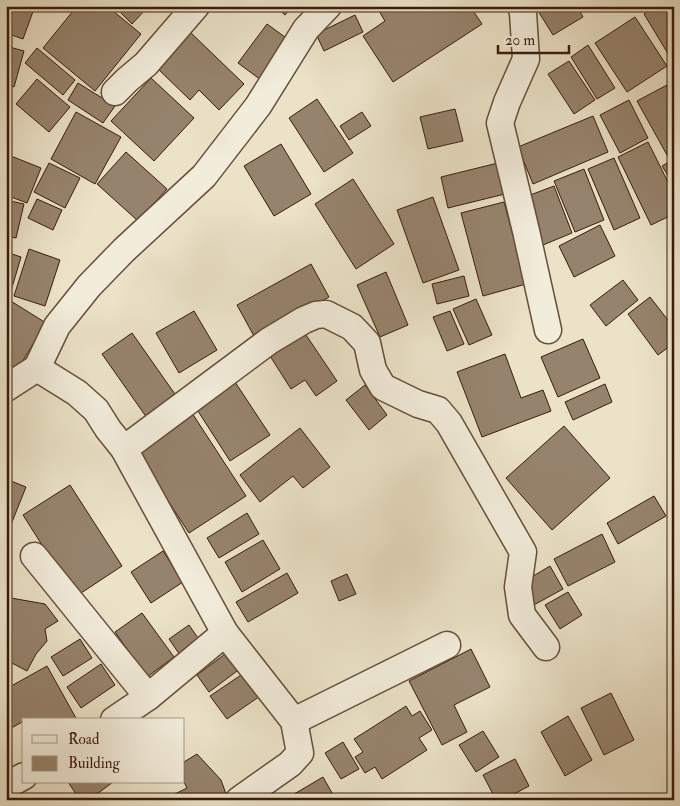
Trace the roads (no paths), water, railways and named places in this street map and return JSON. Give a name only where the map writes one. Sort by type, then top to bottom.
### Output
[{"type":"street","points":[[115,92],[146,64],[196,6]]},
{"type":"street","points":[[6,388],[37,368],[57,326],[89,286],[124,250],[204,176],[258,106],[306,18],[328,6]]},
{"type":"street","points":[[521,6],[526,59],[500,123],[548,330]]},
{"type":"street","points":[[124,449],[269,341],[310,317],[316,314],[326,314],[352,326],[367,342],[373,370],[383,388],[418,404],[438,410],[449,423],[523,552],[518,587],[522,615],[546,647]]},
{"type":"street","points":[[37,368],[77,394],[96,410],[108,430],[124,449],[225,633],[294,721],[300,753],[290,764],[239,800]]},
{"type":"street","points":[[34,556],[148,697]]},
{"type":"street","points":[[117,718],[148,697],[225,633]]},
{"type":"street","points":[[294,721],[447,645]]},
{"type":"street","points":[[6,786],[22,777]]}]
